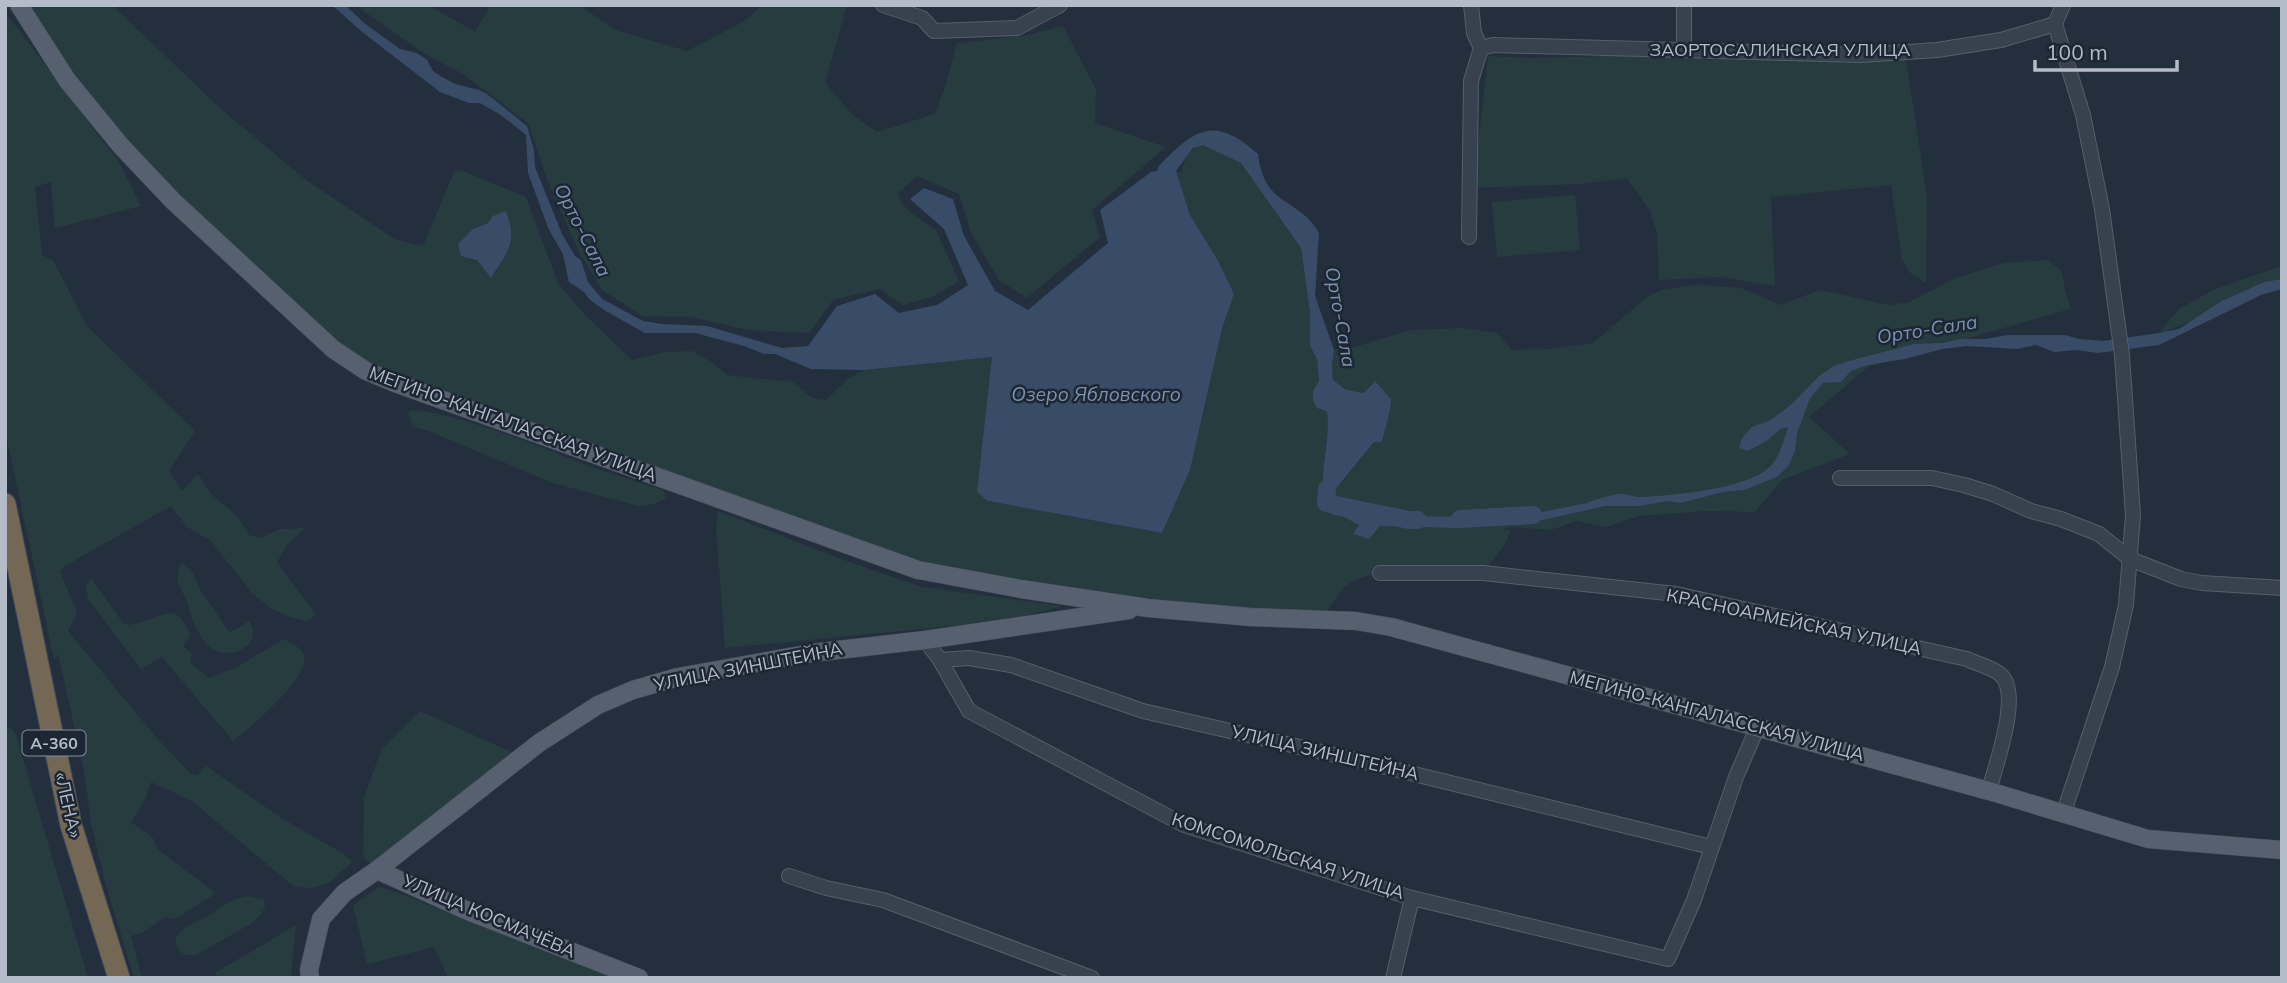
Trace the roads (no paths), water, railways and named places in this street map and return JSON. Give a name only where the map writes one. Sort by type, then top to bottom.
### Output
[{"type":"highway","name":"«ЛЕНА»","points":[[5,504],[71,825],[119,978]]},
{"type":"main road","name":"МЕГИНО-КАНГАЛАССКАЯ УЛИЦА","points":[[19,5],[67,80],[121,146],[173,201],[333,349],[366,371],[918,570],[1148,608],[1250,617],[1345,620],[1391,626],[1758,726],[2148,839],[2282,850]]},
{"type":"main road","name":"МЕГИНО-КАНГАЛАССКАЯ УЛИЦА","points":[[925,640],[1148,608]]},
{"type":"main road","name":"УЛИЦА ЗИНШТЕЙНА","points":[[310,978],[309,970],[321,919],[344,893],[539,743],[598,705],[633,690],[678,677],[812,653],[925,640]]},
{"type":"main road","name":"УЛИЦА КОСМАЧЁВА","points":[[377,870],[468,911],[639,978]]},
{"type":"street","points":[[883,5],[922,18],[934,31],[1017,28],[1060,5]]},
{"type":"street","points":[[1469,237],[1471,81],[1481,48],[1474,33],[1471,5]]},
{"type":"street","points":[[1684,5],[1684,50]]},
{"type":"street","points":[[2063,5],[2055,24],[2084,123],[2102,209],[2119,326],[2133,515],[2126,605],[2112,667],[2063,815]]},
{"type":"street","name":"ЗАОРТОСАЛИНСКАЯ УЛИЦА","points":[[1481,48],[1493,45],[1861,55],[1937,50],[2001,40],[2055,24]]},
{"type":"street","points":[[1840,478],[1932,478],[1964,485],[1993,494],[2031,512],[2061,519],[2099,534],[2130,559],[2181,579],[2202,583],[2282,588]]},
{"type":"street","name":"КРАСНОАРМЕЙСКАЯ УЛИЦА","points":[[1380,573],[1482,573],[1676,594],[1967,659],[2001,675],[2008,687],[2008,716],[1989,791]]},
{"type":"street","name":"КОМСОМОЛЬСКАЯ УЛИЦА","points":[[925,640],[940,660],[969,711],[1184,825],[1412,898],[1668,959],[1694,900],[1711,847]]},
{"type":"street","name":"УЛИЦА ЗИНШТЕЙНА","points":[[940,660],[969,659],[1011,665],[1143,711],[1361,761],[1711,847]]},
{"type":"street","points":[[1711,847],[1758,726]]},
{"type":"street","points":[[789,876],[826,888],[883,900],[1092,978]]},
{"type":"street","points":[[1392,978],[1412,898]]},
{"type":"water","name":"Озеро Ябловского","points":[[332,5],[345,5],[364,23],[400,49],[417,53],[427,60],[433,71],[442,77],[487,94],[527,126],[534,150],[535,167],[562,234],[575,256],[581,260],[588,282],[602,299],[643,321],[707,326],[782,348],[808,346],[837,306],[875,294],[899,313],[937,305],[968,285],[944,229],[910,199],[924,188],[953,199],[964,236],[995,291],[1028,310],[1108,243],[1100,210],[1151,172],[1157,171],[1172,153],[1195,135],[1206,131],[1229,134],[1258,154],[1267,184],[1311,221],[1319,233],[1315,296],[1334,350],[1333,380],[1346,390],[1364,393],[1375,381],[1391,399],[1382,442],[1374,442],[1330,496],[1336,510],[1355,517],[1384,520],[1400,516],[1502,520],[1587,503],[1616,494],[1639,497],[1724,487],[1755,477],[1774,462],[1788,427],[1780,429],[1768,440],[1748,451],[1739,448],[1742,438],[1752,427],[1769,421],[1791,405],[1819,376],[1834,366],[1914,344],[1960,339],[1986,339],[2008,335],[2065,335],[2103,341],[2159,333],[2179,329],[2220,302],[2264,282],[2282,279],[2282,289],[2261,295],[2159,345],[2098,353],[2076,350],[2054,352],[2036,345],[2017,349],[1967,346],[1867,365],[1851,371],[1841,382],[1823,383],[1810,398],[1789,465],[1777,477],[1744,490],[1723,492],[1681,503],[1667,501],[1640,506],[1605,506],[1538,521],[1457,528],[1380,526],[1369,539],[1353,534],[1359,525],[1331,514],[1323,490],[1327,411],[1317,408],[1313,400],[1313,391],[1319,381],[1317,359],[1310,346],[1310,312],[1301,248],[1241,163],[1203,145],[1193,148],[1176,171],[1190,215],[1234,294],[1222,329],[1190,470],[1162,533],[988,501],[977,492],[992,357],[864,370],[811,369],[775,354],[764,354],[695,333],[645,333],[604,310],[569,282],[563,254],[549,230],[528,173],[526,135],[501,115],[480,103],[469,103],[440,92]]},
{"type":"water","points":[[506,211],[511,240],[491,278],[477,260],[461,256],[458,244],[473,229]]},
{"type":"waterway","name":"Орто-Сала","points":[[1327,489],[1326,503],[1418,520]]},
{"type":"waterway","name":"Орто-Сала","points":[[1460,519],[1533,515]]}]
